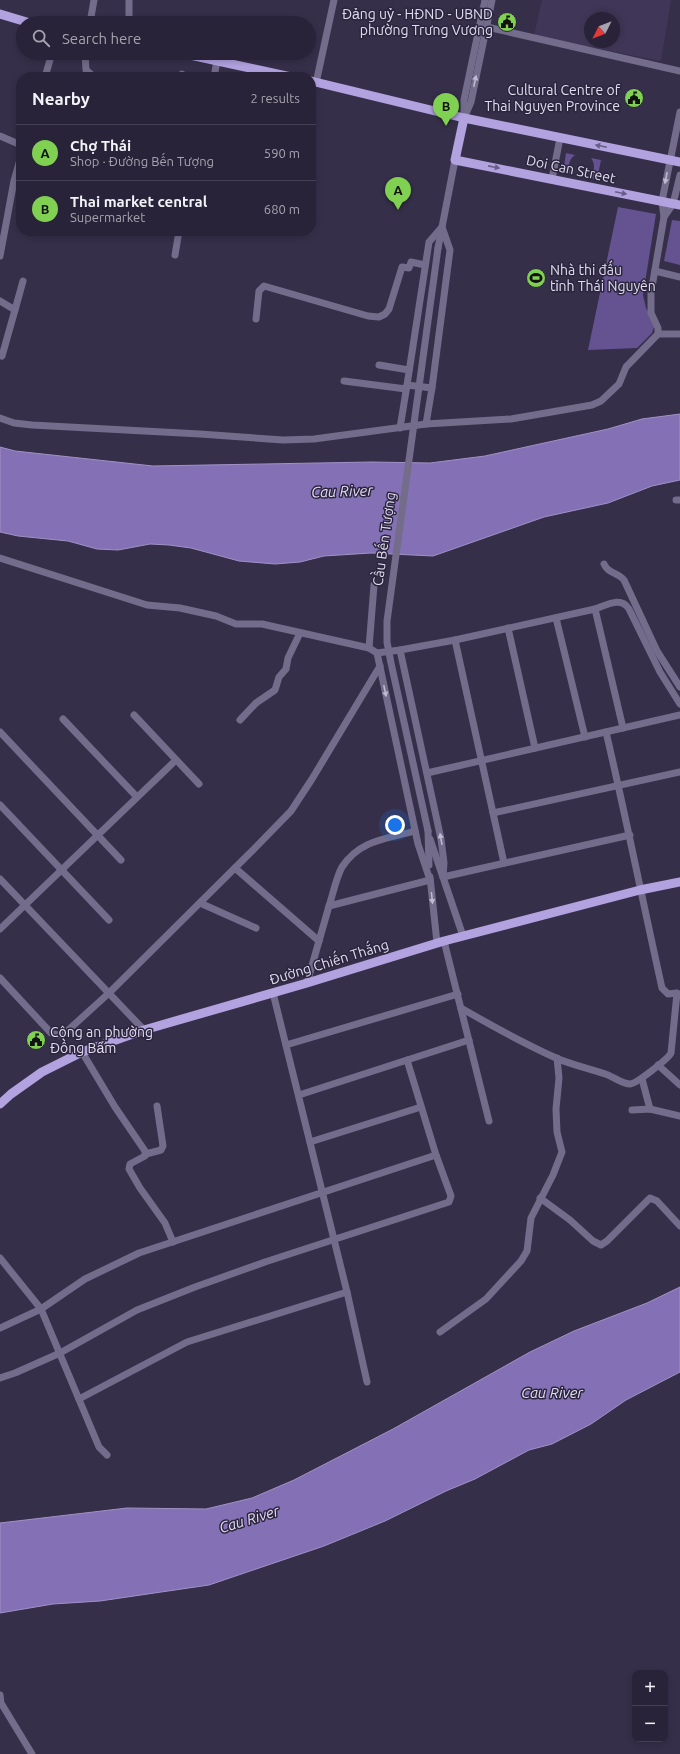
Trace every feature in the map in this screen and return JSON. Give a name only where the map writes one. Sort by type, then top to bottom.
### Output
[{"type":"main road","points":[[0,14],[16,19]]},
{"type":"main road","points":[[212,60],[268,72]]},
{"type":"main road","name":"Doi Can Street","points":[[316,82],[464,118],[669,161],[680,162]]},
{"type":"main road","points":[[456,160],[464,118]]},
{"type":"main road","name":"Doi Can Street","points":[[456,160],[677,205]]},
{"type":"main road","name":"Đường Chiến Thắng","points":[[0,1104],[11,1094],[42,1072],[82,1052],[144,1030],[307,983],[440,942],[640,890],[680,882]]},
{"type":"street","points":[[91,16],[94,0]]},
{"type":"street","points":[[129,16],[130,0]]},
{"type":"street","points":[[316,74],[334,0]]},
{"type":"street","points":[[464,118],[464,100],[485,0]]},
{"type":"street","points":[[464,118],[471,102],[492,0]]},
{"type":"street","points":[[487,28],[680,71]]},
{"type":"street","points":[[46,72],[50,60]]},
{"type":"street","points":[[85,60],[86,70],[88,72]]},
{"type":"street","points":[[215,72],[217,61]]},
{"type":"street","points":[[0,418],[14,423],[32,425],[283,440],[341,437],[426,424],[511,419],[592,405],[601,401],[620,384],[626,367],[658,334],[658,328],[651,313],[651,293],[664,217],[662,201],[680,112]]},
{"type":"street","points":[[0,136],[16,143]]},
{"type":"street","points":[[552,179],[560,138]]},
{"type":"street","name":"Cầu Bến Tượng","points":[[428,831],[390,658],[387,621],[438,248],[456,160]]},
{"type":"street","points":[[0,256],[16,174]]},
{"type":"street","points":[[664,217],[677,205],[680,175]]},
{"type":"street","points":[[400,428],[429,242],[442,227],[450,250],[426,424]]},
{"type":"street","points":[[175,255],[178,236]]},
{"type":"street","points":[[256,319],[259,291],[264,286],[355,313],[379,317],[385,314],[389,309],[402,267],[409,268],[411,262],[425,265]]},
{"type":"street","points":[[655,271],[680,277]]},
{"type":"street","points":[[0,355],[2,356],[23,281]]},
{"type":"street","points":[[0,301],[14,310]]},
{"type":"street","points":[[658,334],[680,334]]},
{"type":"street","points":[[379,365],[409,370]]},
{"type":"street","points":[[344,381],[432,388]]},
{"type":"street","points":[[0,558],[147,605],[180,608],[216,616],[236,624],[262,624],[369,648],[377,653],[455,640],[595,609],[613,602],[620,602],[626,604],[660,672],[680,704]]},
{"type":"street","points":[[604,564],[609,572],[621,576],[624,580],[657,651],[680,687]]},
{"type":"street","points":[[369,648],[374,585]]},
{"type":"street","points":[[595,609],[623,728]]},
{"type":"street","points":[[556,618],[585,737]]},
{"type":"street","points":[[508,628],[535,748]]},
{"type":"street","points":[[240,720],[263,697],[276,690],[279,677],[286,669],[288,658],[300,633]]},
{"type":"street","points":[[455,640],[504,863]]},
{"type":"street","points":[[400,650],[441,839],[444,863],[443,877]]},
{"type":"street","points":[[377,653],[415,831],[430,880]]},
{"type":"street","points":[[0,978],[51,1033],[58,1035],[65,1032],[109,993],[291,811],[380,666]]},
{"type":"street","points":[[134,715],[199,784]]},
{"type":"street","points":[[427,773],[680,715]]},
{"type":"street","points":[[62,720],[137,797]]},
{"type":"street","points":[[0,732],[121,860]]},
{"type":"street","points":[[461,1008],[491,1026],[557,1058],[629,1084],[634,1084],[642,1079],[668,1058],[671,1053],[679,993],[668,994],[665,993],[662,988],[640,890],[630,835],[606,732]]},
{"type":"street","points":[[0,929],[176,760]]},
{"type":"street","points":[[493,813],[680,772]]},
{"type":"street","points":[[0,805],[109,920]]},
{"type":"street","points":[[307,983],[342,868],[359,849],[366,844],[415,831]]},
{"type":"street","points":[[428,831],[464,936]]},
{"type":"street","points":[[428,831],[427,855],[440,942],[458,994],[489,1121]]},
{"type":"street","points":[[443,877],[630,835]]},
{"type":"street","points":[[235,868],[319,941]]},
{"type":"street","points":[[0,879],[144,1030]]},
{"type":"street","points":[[330,906],[430,880]]},
{"type":"street","points":[[200,903],[256,928]]},
{"type":"street","points":[[273,993],[347,1292],[367,1382]]},
{"type":"street","points":[[286,1045],[458,994]]},
{"type":"street","points":[[299,1095],[469,1040]]},
{"type":"street","points":[[82,1052],[115,1108],[143,1146],[146,1154]]},
{"type":"street","points":[[440,1332],[486,1299],[525,1256],[531,1218],[553,1175],[562,1152],[557,1132],[556,1109],[559,1078],[557,1058]]},
{"type":"street","points":[[0,1378],[60,1353],[137,1310],[209,1282],[450,1200],[451,1196],[436,1155],[407,1060]]},
{"type":"street","points":[[658,1065],[680,1085]]},
{"type":"street","points":[[642,1079],[650,1108]]},
{"type":"street","points":[[157,1106],[163,1146],[161,1150],[146,1154],[130,1164],[129,1169],[140,1188],[165,1223],[173,1242]]},
{"type":"street","points":[[310,1142],[421,1107]]},
{"type":"street","points":[[632,1110],[650,1108],[680,1116]]},
{"type":"street","points":[[0,1328],[41,1309],[85,1279],[139,1253],[323,1194],[436,1155]]},
{"type":"street","points":[[540,1198],[570,1220],[593,1241],[601,1245],[608,1241],[650,1198],[657,1201],[680,1226]]},
{"type":"street","points":[[0,1258],[41,1309],[99,1447],[106,1455]]},
{"type":"street","points":[[79,1399],[187,1342],[347,1292]]},
{"type":"street","points":[[0,1695],[2,1703],[32,1754]]},
{"type":"shaded area","points":[[542,0],[671,0],[661,61],[595,48],[620,48],[620,12],[584,12],[584,46],[534,36]]},
{"type":"shaded area","points":[[566,153],[575,155],[569,164],[573,174],[563,173]]},
{"type":"shaded area","points":[[591,158],[601,160],[597,180],[587,177],[594,169],[594,163]]},
{"type":"shaded area","points":[[618,207],[656,214],[643,295],[646,308],[652,319],[654,327],[652,333],[637,348],[588,350]]},
{"type":"shaded area","points":[[672,220],[680,221],[680,265],[664,261]]},
{"type":"water","name":"Cau River","points":[[680,414],[680,480],[652,486],[608,503],[544,517],[433,556],[371,553],[324,556],[300,562],[275,564],[239,561],[191,548],[169,545],[150,544],[118,550],[97,549],[68,541],[18,536],[0,532],[0,447],[15,451],[153,466],[372,462],[430,463],[485,456],[608,429],[642,419]]},
{"type":"water","name":"Cau River","points":[[680,1287],[680,1372],[626,1400],[591,1424],[552,1444],[529,1450],[475,1479],[446,1491],[385,1521],[324,1546],[209,1585],[100,1601],[53,1604],[0,1613],[0,1523],[127,1508],[206,1509],[252,1498],[294,1480],[393,1429],[530,1352],[574,1331],[647,1303]]},
{"type":"place","name":"Đảng uỷ - HĐND - UBND phường Trưng Vương","points":[[507,22]]},
{"type":"place","name":"Cultural Centre of Thai Nguyen Province","points":[[634,98]]},
{"type":"place","name":"Thai market central","points":[[446,126]]},
{"type":"place","name":"Chợ Thái","points":[[398,210]]},
{"type":"place","name":"Nhà thi đấu tỉnh Thái Nguyên","points":[[536,278]]},
{"type":"place","name":"Công an phường Đồng Bẩm","points":[[36,1040]]}]
